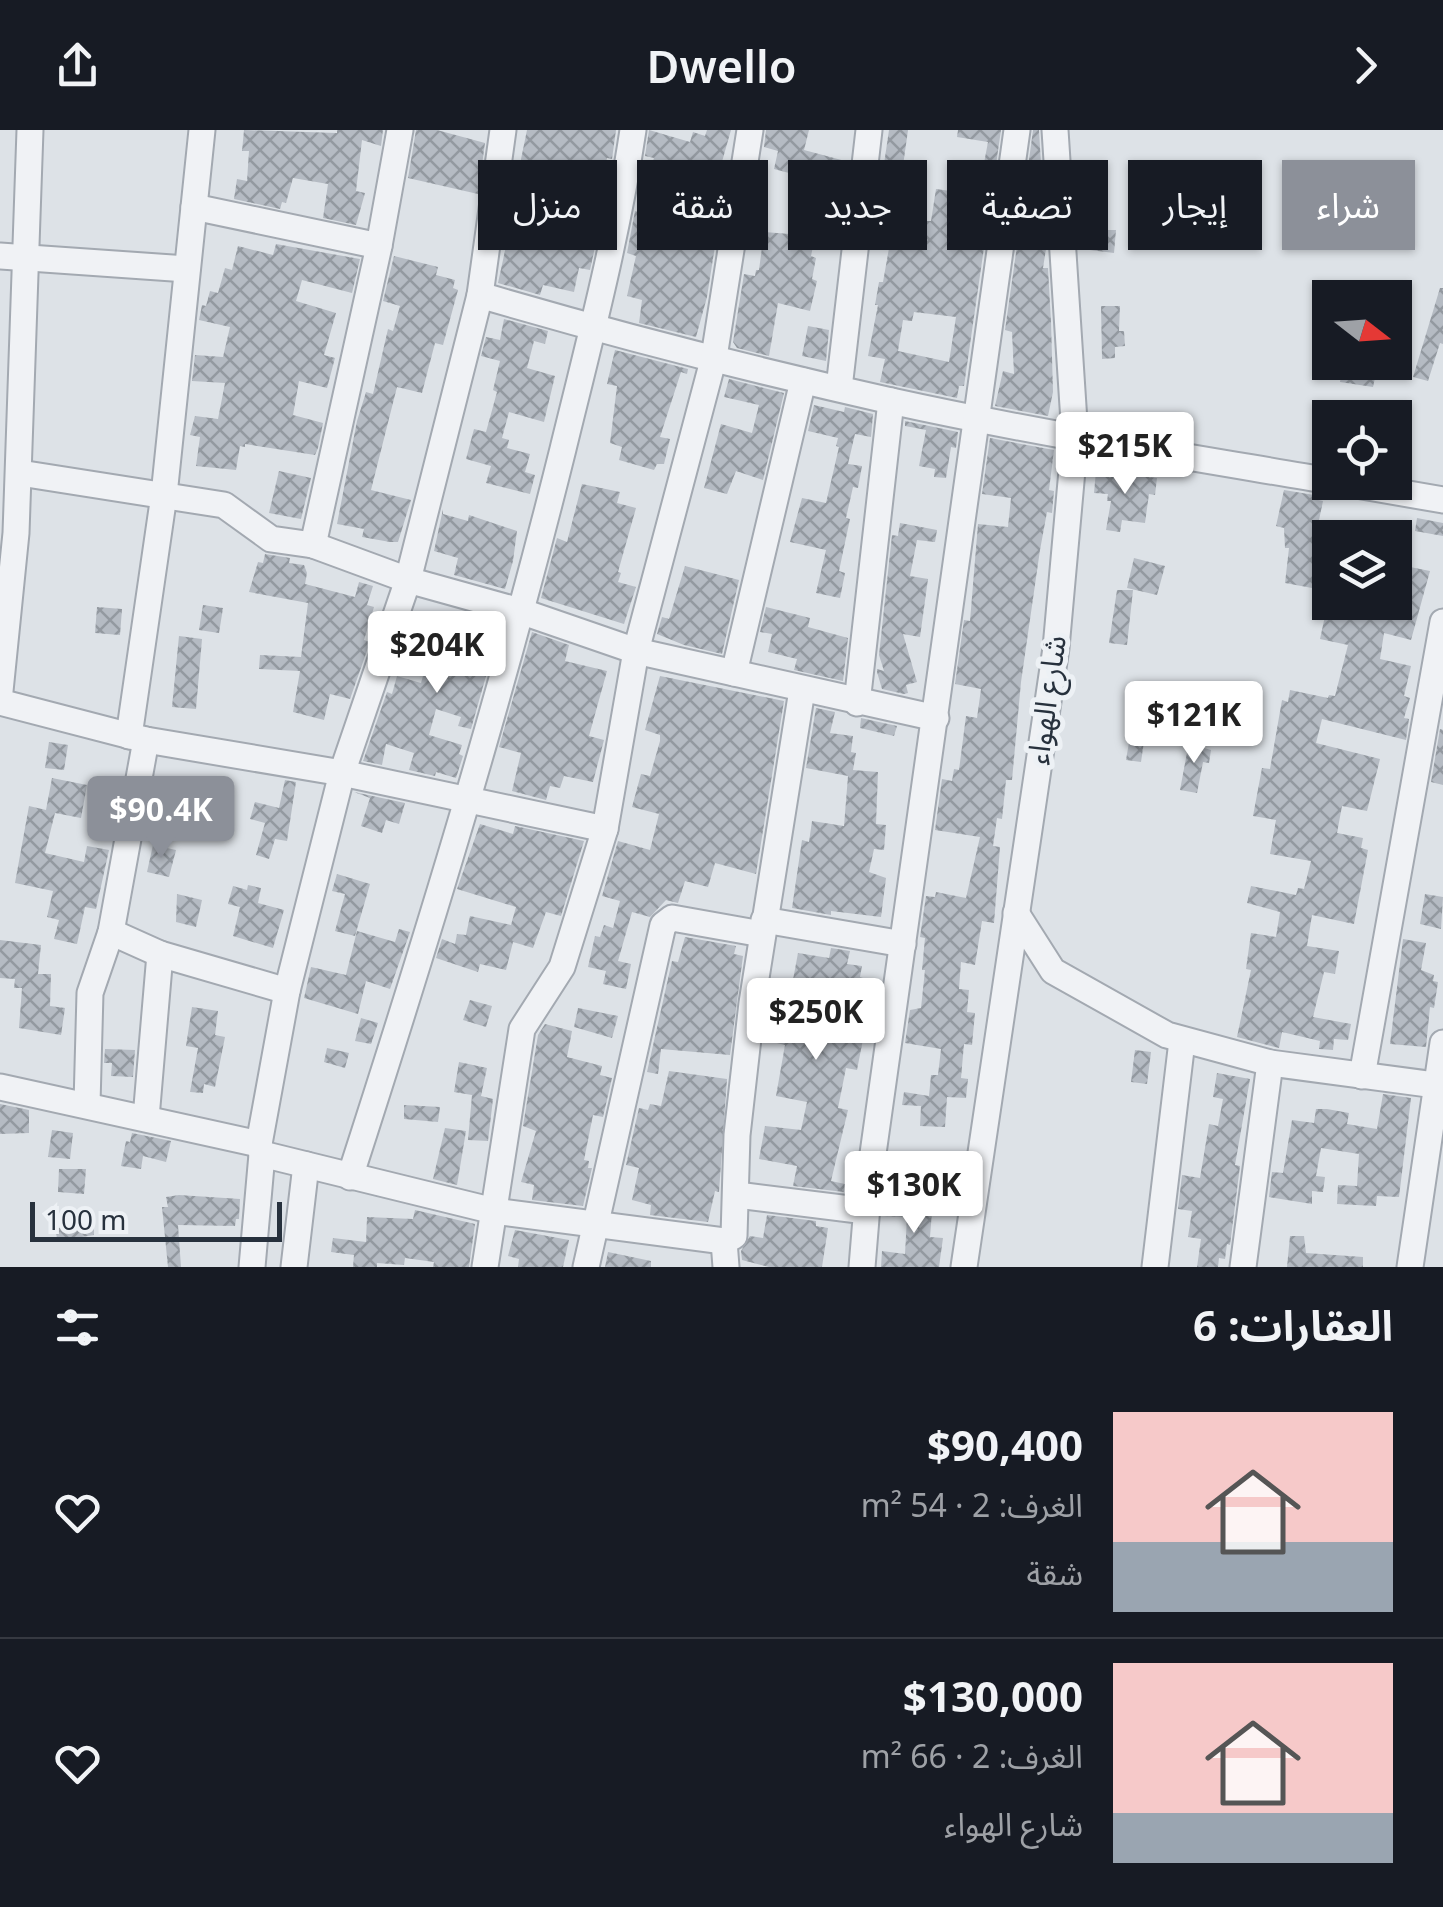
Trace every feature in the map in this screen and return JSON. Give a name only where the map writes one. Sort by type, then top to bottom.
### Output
[{"type":"street","points":[[0,691],[8,531],[20,472],[30,130]]},
{"type":"street","points":[[87,1104],[90,993],[111,932],[138,738],[202,130]]},
{"type":"street","points":[[313,545],[380,246],[400,130]]},
{"type":"street","points":[[252,1267],[266,1091],[286,992],[342,773],[408,580],[480,295],[504,130]]},
{"type":"street","points":[[350,1177],[426,942],[523,612],[593,328],[633,130]]},
{"type":"street","points":[[485,1267],[522,1029],[562,967],[606,829],[636,651],[714,357],[750,130]]},
{"type":"street","points":[[838,388],[869,130]]},
{"type":"street","points":[[862,1267],[869,1182],[1017,130]]},
{"type":"street","name":"شارع الهواء","points":[[964,1267],[1056,648],[1075,438],[1055,130]]},
{"type":"street","points":[[194,206],[380,246]]},
{"type":"street","points":[[0,256],[187,269]]},
{"type":"street","points":[[480,295],[593,328],[891,401],[1075,438],[1312,478]]},
{"type":"street","points":[[734,673],[802,381]]},
{"type":"street","points":[[857,703],[891,401]]},
{"type":"street","points":[[20,472],[224,505],[271,539],[313,545],[408,580],[523,612],[636,651],[936,718]]},
{"type":"street","points":[[1412,495],[1443,500]]},
{"type":"street","points":[[1362,1076],[1443,622]]},
{"type":"street","points":[[0,1086],[146,1118],[350,1177],[494,1210],[724,1241],[734,1236],[738,1135],[763,927],[802,690]]},
{"type":"street","points":[[0,702],[138,738],[342,773],[606,829]]},
{"type":"street","points":[[1016,913],[1053,971],[1182,1040],[1270,1063],[1440,1086]]},
{"type":"street","points":[[586,1267],[664,925],[672,918],[904,944]]},
{"type":"street","points":[[111,932],[160,954],[286,992]]},
{"type":"street","points":[[146,1118],[160,954]]},
{"type":"street","points":[[1155,1267],[1182,1040]]},
{"type":"street","points":[[1410,1267],[1440,1086],[1443,1043]]},
{"type":"street","points":[[1243,1267],[1270,1063]]},
{"type":"street","points":[[294,1267],[306,1165]]},
{"type":"street","points":[[869,1182],[974,1193]]},
{"type":"street","points":[[737,1195],[866,1211]]},
{"type":"street","points":[[724,1241],[726,1267]]},
{"type":"building","points":[[244,130],[383,130],[381,146],[362,140],[356,191],[365,193],[356,225],[323,218],[328,184],[293,178],[286,203],[282,202],[280,209],[234,199],[237,179],[247,181],[249,151],[242,151]]},
{"type":"building","points":[[416,130],[437,130],[485,143],[483,160],[478,160],[478,194],[408,178]]},
{"type":"building","points":[[527,130],[616,130],[612,159],[521,160]]},
{"type":"building","points":[[649,130],[690,142],[693,132],[705,136],[707,130],[731,130],[722,160],[653,160],[645,156]]},
{"type":"building","points":[[766,130],[809,130],[804,150],[842,160],[788,160],[788,173],[774,169],[778,151],[764,147]]},
{"type":"building","points":[[889,130],[908,130],[904,160],[885,160]]},
{"type":"building","points":[[958,130],[1001,130],[997,160],[985,160],[988,142],[957,137]]},
{"type":"building","points":[[1033,130],[1039,130],[1041,160],[1029,160]]},
{"type":"building","points":[[936,189],[947,191],[947,250],[984,250],[964,386],[959,386],[957,398],[880,382],[885,359],[868,356],[879,282],[883,282],[889,250],[927,250],[927,221],[931,221]],"holes":[[[914,312],[956,317],[949,362],[898,351],[903,320],[912,321]]]},
{"type":"building","points":[[635,211],[637,250],[714,250],[696,337],[639,323],[642,300],[627,296],[636,256],[627,253]]},
{"type":"building","points":[[1108,230],[1116,230],[1114,253],[1090,250],[1108,250]]},
{"type":"building","points":[[768,232],[788,234],[788,250],[812,250],[811,256],[816,258],[812,279],[817,281],[810,311],[778,303],[769,356],[737,348],[733,342],[744,274],[755,276],[759,270],[762,250],[768,250]]},
{"type":"building","points":[[276,244],[360,259],[352,293],[302,280],[296,301],[336,313],[324,355],[335,358],[327,388],[299,381],[293,415],[323,423],[318,448],[315,455],[245,444],[240,446],[236,470],[196,466],[200,437],[190,435],[195,416],[218,419],[225,383],[192,381],[195,355],[223,357],[230,327],[199,320],[202,305],[206,306],[210,291],[218,293],[225,268],[232,270],[238,246],[273,255]]},
{"type":"building","points":[[505,250],[594,250],[590,270],[579,268],[574,292],[543,285],[540,295],[498,283]]},
{"type":"building","points":[[1016,250],[1046,250],[1043,268],[1048,268],[1053,392],[1048,416],[995,406],[1003,371],[1014,374],[1012,332],[1005,330]]},
{"type":"building","points":[[394,256],[438,267],[436,275],[455,280],[453,288],[458,290],[443,345],[435,343],[422,393],[397,387],[371,490],[411,500],[398,542],[390,542],[362,537],[364,529],[337,524],[357,421],[366,392],[373,394],[388,329],[393,331],[400,306],[383,301]]},
{"type":"building","points":[[1440,288],[1443,344],[1440,343],[1428,381],[1413,377]]},
{"type":"building","points":[[1101,306],[1120,306],[1119,331],[1124,331],[1125,346],[1115,347],[1115,358],[1102,359]]},
{"type":"building","points":[[504,319],[548,331],[545,344],[534,341],[527,368],[555,376],[544,422],[509,412],[502,438],[509,440],[507,448],[530,454],[525,472],[535,475],[530,494],[486,483],[491,466],[466,459],[474,429],[486,432],[497,392],[493,390],[500,361],[481,356],[486,337],[500,340]]},
{"type":"building","points":[[808,326],[829,330],[826,361],[802,356]]},
{"type":"building","points":[[615,350],[688,369],[687,374],[681,372],[660,437],[670,439],[664,464],[657,464],[654,470],[619,460],[622,447],[610,443],[617,386],[607,384]]},
{"type":"building","points":[[729,379],[784,393],[763,480],[736,471],[727,494],[704,488],[721,424],[752,433],[759,405],[724,397]]},
{"type":"building","points":[[1340,380],[1374,380],[1373,387]]},
{"type":"building","points":[[814,405],[873,414],[871,437],[855,434],[848,464],[862,466],[846,518],[850,519],[839,571],[845,573],[840,598],[816,593],[826,550],[790,542],[802,498],[826,503],[839,447],[838,438],[808,431]]},
{"type":"building","points":[[905,421],[958,432],[946,478],[934,477],[935,469],[919,466],[926,430],[905,426]]},
{"type":"building","points":[[990,438],[1054,450],[1049,490],[1054,491],[1052,513],[1047,512],[1040,550],[1012,780],[1006,780],[1002,819],[997,818],[993,846],[1000,847],[994,923],[982,921],[975,965],[961,962],[959,989],[969,990],[967,1012],[975,1013],[972,1045],[964,1044],[961,1078],[968,1079],[966,1098],[947,1097],[945,1127],[920,1126],[921,1106],[902,1105],[904,1092],[929,1096],[931,1075],[938,1075],[941,1049],[905,1043],[910,1010],[921,1008],[925,938],[920,937],[926,896],[935,897],[936,892],[966,898],[980,837],[935,830],[942,779],[952,781],[954,769],[959,770],[966,716],[977,718],[981,689],[955,684],[964,620],[970,621],[978,524],[1008,527],[1011,498],[982,494]]},
{"type":"building","points":[[279,471],[311,478],[301,519],[269,513]]},
{"type":"building","points":[[1096,471],[1157,478],[1155,495],[1149,494],[1145,523],[1122,520],[1120,532],[1106,530],[1111,501],[1107,501],[1108,494],[1094,493]]},
{"type":"building","points":[[582,484],[620,492],[617,503],[636,508],[618,572],[618,582],[636,587],[624,624],[541,598],[557,538],[567,542]]},
{"type":"building","points":[[1284,490],[1312,495],[1312,500],[1323,501],[1319,520],[1312,520],[1312,588],[1285,583],[1289,548],[1285,548],[1284,528],[1276,526]]},
{"type":"building","points":[[443,509],[443,514],[468,521],[469,515],[517,531],[505,589],[454,575],[458,558],[434,551]]},
{"type":"building","points":[[1417,518],[1443,523],[1443,536],[1415,531]]},
{"type":"building","points":[[900,523],[937,530],[935,542],[917,540],[910,576],[928,579],[920,637],[903,634],[917,682],[906,685],[908,693],[904,694],[882,689],[877,672],[884,671],[879,655],[892,535],[898,536]]},
{"type":"building","points":[[265,554],[304,565],[305,584],[355,597],[359,582],[373,586],[367,605],[374,607],[364,640],[370,642],[350,699],[330,694],[324,720],[293,712],[300,671],[259,669],[260,655],[301,657],[308,603],[249,592],[258,562],[263,563]]},
{"type":"building","points":[[1134,558],[1165,566],[1157,595],[1127,588]]},
{"type":"building","points":[[685,566],[739,580],[722,654],[657,634],[662,617],[669,619]]},
{"type":"building","points":[[1412,567],[1430,571],[1411,640],[1384,633],[1380,659],[1411,666],[1404,696],[1410,698],[1404,718],[1409,719],[1406,740],[1322,719],[1316,743],[1380,759],[1367,811],[1342,806],[1337,833],[1363,838],[1361,848],[1368,850],[1354,924],[1312,915],[1307,946],[1339,951],[1335,974],[1324,972],[1313,1017],[1351,1024],[1348,1040],[1334,1039],[1333,1050],[1319,1049],[1320,1041],[1282,1032],[1279,1048],[1237,1037],[1251,970],[1246,969],[1251,933],[1276,937],[1280,912],[1247,903],[1251,886],[1296,895],[1298,888],[1304,889],[1311,861],[1270,854],[1276,820],[1253,816],[1262,768],[1270,769],[1282,700],[1288,702],[1290,690],[1335,696],[1348,645],[1320,639],[1324,620],[1412,620]]},
{"type":"building","points":[[1117,590],[1133,590],[1127,645],[1109,643]]},
{"type":"building","points":[[203,605],[223,608],[219,633],[199,630]]},
{"type":"building","points":[[97,607],[122,609],[120,635],[95,633]]},
{"type":"building","points":[[766,607],[810,618],[808,627],[848,638],[843,681],[794,670],[797,659],[768,652],[772,634],[760,632]]},
{"type":"building","points":[[463,612],[501,623],[471,729],[458,726],[461,717],[436,709],[429,735],[462,745],[456,778],[409,770],[414,753],[386,744],[382,765],[363,761],[387,692],[392,694],[397,676],[421,683],[431,648],[424,646],[427,625],[452,631],[456,617],[461,618]]},
{"type":"building","points":[[532,632],[569,645],[565,661],[607,671],[589,736],[604,740],[593,782],[564,776],[560,788],[550,786],[546,800],[512,791],[521,753],[499,747]]},
{"type":"building","points":[[179,636],[202,639],[196,709],[172,707]]},
{"type":"building","points":[[660,676],[784,701],[756,874],[715,863],[708,887],[685,881],[678,903],[666,900],[650,917],[632,912],[618,961],[631,964],[626,989],[603,984],[606,971],[588,967],[595,936],[600,937],[604,925],[613,928],[620,901],[602,896],[618,841],[650,850],[659,814],[632,807],[641,774],[650,776],[660,741],[660,735],[645,730]]},
{"type":"building","points":[[816,708],[835,712],[830,733],[853,736],[853,770],[878,772],[876,824],[886,825],[884,850],[874,849],[869,872],[886,878],[881,917],[831,911],[831,915],[792,908],[802,840],[809,842],[812,821],[844,826],[848,776],[806,768]]},
{"type":"building","points":[[861,718],[897,726],[894,736],[860,728]]},
{"type":"building","points":[[1133,719],[1147,721],[1141,762],[1126,760]]},
{"type":"building","points":[[1440,729],[1443,730],[1443,785],[1431,782]]},
{"type":"building","points":[[49,742],[68,745],[64,770],[45,768]]},
{"type":"building","points":[[1189,742],[1205,744],[1204,748],[1211,750],[1209,763],[1203,762],[1197,793],[1180,790]]},
{"type":"building","points":[[52,778],[87,785],[81,818],[55,813],[45,853],[84,862],[87,846],[109,850],[96,909],[85,907],[77,944],[54,939],[59,920],[47,917],[53,891],[15,883],[29,806],[46,810]]},
{"type":"building","points":[[285,780],[296,782],[287,841],[275,839],[269,859],[256,855],[265,823],[250,819],[255,802],[279,808]]},
{"type":"building","points":[[354,792],[405,803],[399,824],[386,820],[382,833],[361,826],[370,798]]},
{"type":"building","points":[[480,824],[513,834],[515,826],[584,841],[561,916],[546,912],[533,948],[513,942],[506,970],[480,964],[478,972],[436,958],[442,939],[455,944],[457,934],[466,935],[470,916],[511,925],[516,907],[457,889]]},
{"type":"building","points":[[153,845],[176,850],[169,877],[147,872]]},
{"type":"building","points":[[337,874],[370,884],[355,936],[335,931],[345,894],[332,891]]},
{"type":"building","points":[[248,885],[261,888],[258,903],[284,910],[273,948],[233,936],[240,907],[228,904],[233,886],[247,890]]},
{"type":"building","points":[[177,894],[202,900],[196,927],[176,922]]},
{"type":"building","points":[[1425,894],[1443,897],[1441,929],[1420,924]]},
{"type":"building","points":[[399,929],[410,932],[390,989],[366,981],[358,1014],[304,998],[311,967],[346,975],[357,931],[395,942]]},
{"type":"building","points":[[685,937],[736,946],[734,954],[743,956],[730,1055],[661,1049],[658,1074],[647,1072],[672,961],[678,962]]},
{"type":"building","points":[[1403,939],[1426,943],[1421,970],[1434,975],[1433,981],[1438,982],[1434,1008],[1430,1007],[1426,1047],[1390,1044]]},
{"type":"building","points":[[0,940],[41,945],[38,974],[51,974],[50,1006],[65,1008],[61,1035],[19,1028],[22,988],[14,988],[15,979],[0,978]]},
{"type":"building","points":[[831,948],[850,951],[847,964],[862,966],[860,977],[865,986],[861,1018],[867,1019],[857,1070],[846,1068],[838,1108],[848,1110],[831,1181],[845,1184],[844,1192],[793,1186],[797,1166],[759,1159],[765,1126],[801,1130],[807,1102],[776,1096],[785,1045],[764,1040],[769,998],[789,1001],[798,953],[829,958]]},
{"type":"building","points":[[470,1000],[492,1006],[486,1027],[463,1020]]},
{"type":"building","points":[[192,1007],[218,1011],[215,1035],[225,1037],[215,1087],[204,1084],[203,1093],[190,1092],[198,1048],[186,1046]]},
{"type":"building","points":[[578,1008],[618,1016],[612,1038],[574,1027]]},
{"type":"building","points":[[361,1018],[378,1023],[371,1044],[355,1041]]},
{"type":"building","points":[[545,1024],[572,1031],[567,1057],[602,1066],[600,1075],[612,1078],[603,1117],[593,1115],[584,1160],[592,1168],[583,1206],[532,1200],[534,1185],[521,1182],[536,1131],[523,1126],[538,1035]]},
{"type":"building","points":[[327,1048],[349,1053],[345,1068],[324,1062]]},
{"type":"building","points":[[105,1049],[135,1050],[133,1077],[111,1076],[112,1063],[104,1063]]},
{"type":"building","points":[[1135,1050],[1151,1052],[1147,1084],[1131,1082]]},
{"type":"building","points":[[459,1062],[487,1068],[481,1096],[493,1099],[488,1141],[468,1140],[472,1095],[454,1092]]},
{"type":"building","points":[[669,1071],[727,1079],[719,1192],[715,1191],[708,1222],[650,1215],[651,1205],[632,1200],[639,1168],[626,1165],[639,1108],[661,1106]]},
{"type":"building","points":[[1217,1073],[1250,1079],[1235,1165],[1240,1166],[1230,1245],[1227,1244],[1225,1259],[1219,1258],[1218,1267],[1197,1267],[1201,1239],[1188,1237],[1192,1211],[1178,1209],[1182,1175],[1200,1178],[1209,1124],[1218,1126],[1223,1099],[1213,1097]]},
{"type":"building","points":[[1383,1094],[1411,1098],[1399,1197],[1377,1196],[1376,1206],[1337,1204],[1338,1185],[1357,1186],[1359,1154],[1321,1148],[1316,1176],[1325,1177],[1323,1192],[1312,1191],[1312,1204],[1269,1197],[1272,1172],[1283,1173],[1292,1120],[1314,1123],[1316,1109],[1327,1109],[1349,1113],[1347,1124],[1377,1129]]},
{"type":"building","points":[[0,1104],[29,1110],[29,1133],[0,1134]]},
{"type":"building","points":[[404,1105],[440,1107],[438,1122],[404,1119]]},
{"type":"building","points":[[445,1128],[466,1131],[457,1185],[433,1179]]},
{"type":"building","points":[[52,1130],[73,1133],[70,1159],[48,1157]]},
{"type":"building","points":[[132,1133],[171,1141],[166,1162],[143,1156],[141,1169],[121,1166],[126,1141],[130,1142]]},
{"type":"building","points":[[59,1169],[86,1169],[84,1194],[58,1192]]},
{"type":"building","points":[[166,1197],[240,1199],[239,1219],[235,1226],[178,1225],[181,1267],[168,1267],[162,1207],[168,1207]]},
{"type":"building","points":[[884,1200],[944,1206],[944,1212],[932,1211],[930,1237],[943,1238],[939,1267],[881,1267],[882,1251],[905,1254],[907,1217],[883,1216]]},
{"type":"building","points":[[415,1210],[475,1224],[469,1267],[433,1267],[434,1262],[405,1258],[404,1265],[377,1263],[377,1267],[353,1267],[354,1255],[331,1252],[333,1238],[366,1242],[367,1217],[413,1219]]},
{"type":"building","points":[[767,1215],[816,1221],[816,1226],[828,1228],[822,1267],[769,1267],[742,1260],[741,1251],[750,1236],[763,1238]]},
{"type":"building","points":[[94,1226],[94,1235],[57,1241],[56,1228]]},
{"type":"building","points":[[515,1230],[569,1240],[563,1267],[518,1267],[519,1259],[508,1256]]},
{"type":"building","points":[[1290,1236],[1304,1236],[1306,1253],[1363,1257],[1363,1267],[1287,1267]]},
{"type":"building","points":[[608,1252],[651,1261],[651,1267],[605,1267]]}]
